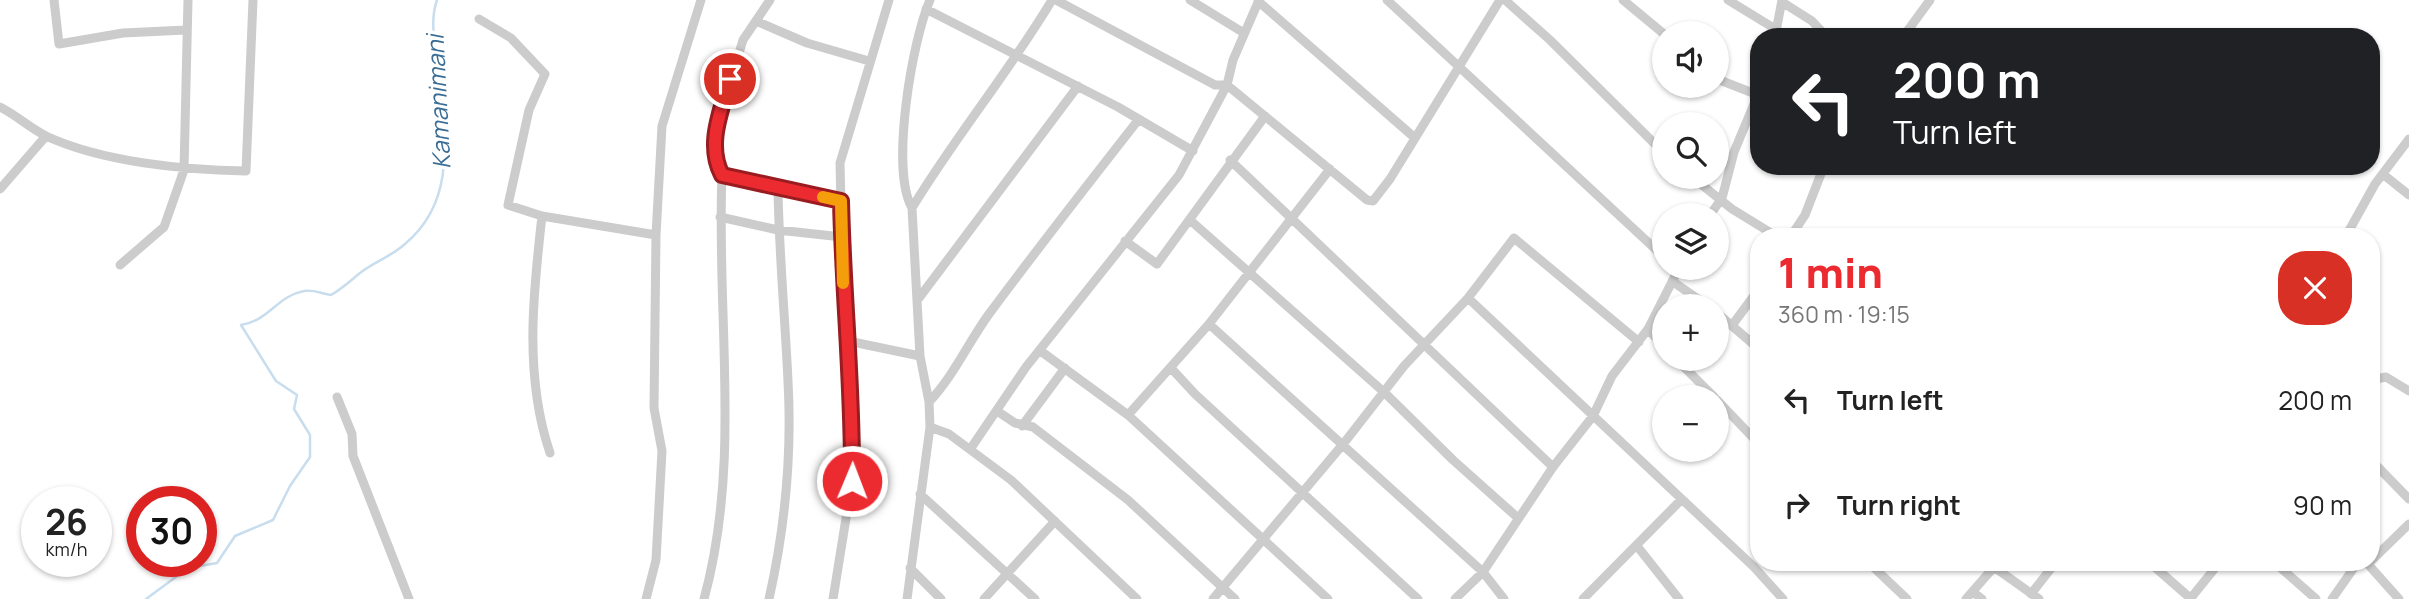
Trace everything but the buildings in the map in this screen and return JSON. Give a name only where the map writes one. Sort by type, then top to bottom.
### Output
[{"type":"street","points":[[54,0],[59,44],[123,33],[186,30]]},
{"type":"street","points":[[120,265],[164,227],[184,170],[188,0]]},
{"type":"street","points":[[0,107],[46,136],[109,155],[184,170],[246,171],[253,0]]},
{"type":"street","points":[[646,599],[656,559],[663,451],[654,408],[656,235],[662,126],[701,0]]},
{"type":"street","points":[[705,599],[716,555],[726,420],[720,217],[722,175],[712,158],[719,118],[743,40],[770,0]]},
{"type":"street","points":[[833,599],[852,481],[853,405],[840,163],[889,0]]},
{"type":"street","points":[[912,208],[934,171],[1018,56],[1054,0],[1214,85],[1227,85],[1367,200],[1373,201],[1503,0],[1550,40],[1652,141]]},
{"type":"street","points":[[1190,0],[1244,33]]},
{"type":"street","points":[[971,448],[1026,367],[1042,352],[1125,241],[1179,175],[1227,85],[1258,0],[1415,138]]},
{"type":"street","points":[[1387,0],[1652,246]]},
{"type":"street","points":[[1623,0],[1652,24]]},
{"type":"street","points":[[1728,0],[1768,28]]},
{"type":"street","points":[[1910,28],[1930,0]]},
{"type":"street","points":[[1777,28],[1782,1],[1819,28]]},
{"type":"street","points":[[907,599],[930,427],[929,402],[920,356],[919,298],[912,208],[906,198],[903,170],[905,112],[919,28],[928,5],[1193,151]]},
{"type":"street","points":[[479,19],[511,38],[545,74],[529,110],[508,205],[542,216],[656,235]]},
{"type":"street","points":[[756,21],[807,43],[869,61]]},
{"type":"street","points":[[1729,83],[1750,90]]},
{"type":"street","points":[[919,298],[1078,86]]},
{"type":"street","points":[[1718,203],[1734,152],[1750,113]]},
{"type":"street","points":[[1125,241],[1157,264],[1230,160],[1265,116]]},
{"type":"street","points":[[929,402],[943,387],[967,345],[1032,255],[1139,119]]},
{"type":"street","points":[[0,189],[46,136]]},
{"type":"street","points":[[2350,228],[2375,184],[2409,139]]},
{"type":"street","points":[[1230,160],[1553,467]]},
{"type":"street","points":[[1128,415],[1209,324],[1248,271],[1293,221],[1330,169]]},
{"type":"street","points":[[722,175],[841,201]]},
{"type":"street","points":[[1796,228],[1805,215],[1821,175]]},
{"type":"street","points":[[2384,175],[2409,195]]},
{"type":"street","points":[[769,599],[779,555],[788,468],[789,384],[778,230],[778,189]]},
{"type":"street","points":[[1709,189],[1732,209],[1763,228]]},
{"type":"street","points":[[542,216],[533,294],[533,366],[540,425],[550,453]]},
{"type":"street","points":[[720,217],[778,230],[842,237]]},
{"type":"street","points":[[1189,220],[1385,393],[1452,460],[1518,518]]},
{"type":"street","points":[[1213,599],[1385,393],[1404,366],[1468,298],[1514,238],[1592,307],[1639,342]]},
{"type":"street","points":[[1455,599],[1483,572],[1553,467],[1593,416],[1612,376],[1648,329],[1672,281],[1690,294]]},
{"type":"street","points":[[1468,298],[1750,562]]},
{"type":"street","points":[[1733,324],[1750,301]]},
{"type":"street","points":[[1729,321],[1750,340]]},
{"type":"street","points":[[1209,324],[1344,443],[1483,572],[1504,599]]},
{"type":"street","points":[[1648,329],[1652,334]]},
{"type":"street","points":[[848,341],[920,356]]},
{"type":"street","points":[[1042,352],[1128,415],[1328,599]]},
{"type":"street","points":[[1022,426],[1065,368]]},
{"type":"street","points":[[1171,368],[1223,420],[1303,490],[1418,599]]},
{"type":"street","points":[[1688,371],[1703,385]]},
{"type":"street","points":[[2401,383],[2409,373]]},
{"type":"street","points":[[2380,378],[2386,377],[2401,383],[2409,391]]},
{"type":"street","points":[[337,397],[352,435],[353,456],[409,599]]},
{"type":"street","points":[[997,411],[1022,426],[1033,427],[1128,500],[1234,599]]},
{"type":"street","points":[[1729,412],[1750,434]]},
{"type":"street","points":[[930,427],[949,434],[971,448],[1137,599]]},
{"type":"street","points":[[2380,469],[2409,499]]},
{"type":"street","points":[[920,494],[1035,599]]},
{"type":"street","points":[[1583,599],[1681,500]]},
{"type":"street","points":[[984,599],[1055,522]]},
{"type":"street","points":[[2380,552],[2409,524]]},
{"type":"street","points":[[1637,546],[1679,599]]},
{"type":"street","points":[[910,568],[941,599]]},
{"type":"street","points":[[1758,571],[1783,599]]},
{"type":"street","points":[[1877,571],[1907,599]]},
{"type":"street","points":[[1982,599],[1969,595],[1985,571]]},
{"type":"street","points":[[2000,571],[2035,596],[2050,571]]},
{"type":"street","points":[[2159,571],[2190,599],[2213,571]]},
{"type":"street","points":[[2284,571],[2316,599]]},
{"type":"street","points":[[2332,599],[2352,571]]},
{"type":"street","points":[[2376,571],[2399,599]]},
{"type":"waterway","name":"Kamanimani","points":[[146,599],[188,568],[217,563],[235,536],[273,520],[290,486],[310,457],[310,435],[294,409],[297,395],[276,381],[241,325],[259,318],[295,294],[314,291],[331,295],[365,269],[405,244],[422,226],[434,206],[441,185],[444,162],[443,116],[433,25],[437,0]]},
{"type":"slow traffic","points":[[823,197],[841,201],[843,283]]},
{"type":"route","points":[[730,79],[712,158],[722,175],[841,201],[843,291],[853,405],[852,481]]}]
